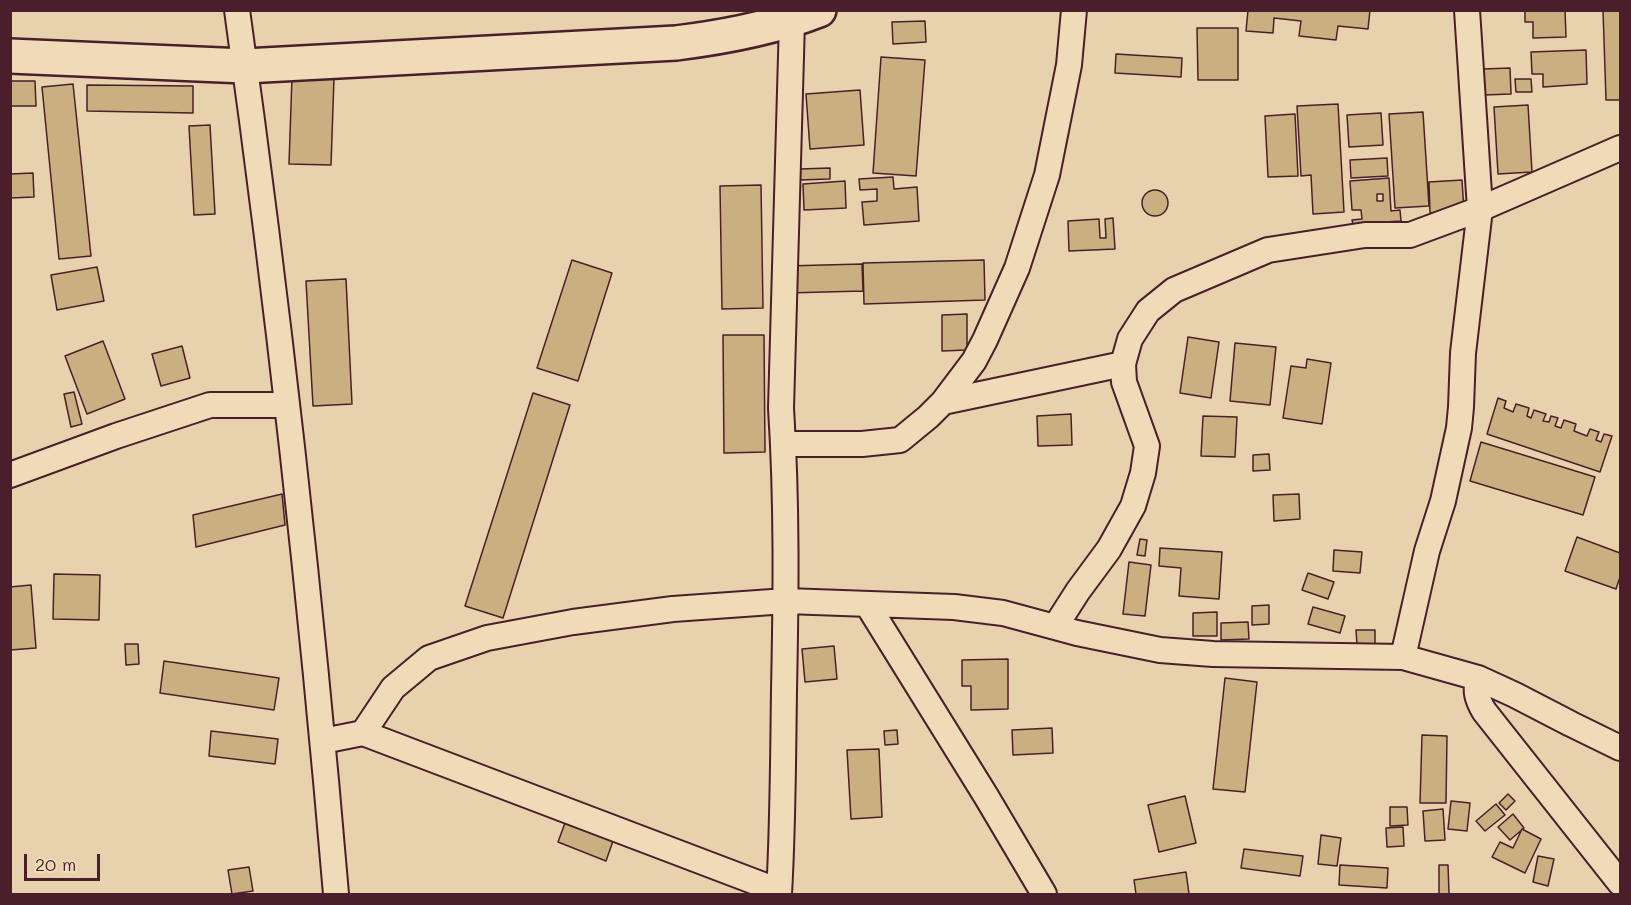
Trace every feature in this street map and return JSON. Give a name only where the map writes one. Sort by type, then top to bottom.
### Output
[{"type":"main road","points":[[15,59],[245,66],[676,43],[724,37],[805,16]]},
{"type":"street","points":[[237,10],[287,405],[323,741],[336,894]]},
{"type":"street","points":[[783,444],[862,444],[900,440],[943,402],[974,361],[1017,268],[1047,175],[1070,65],[1074,10]]},
{"type":"street","points":[[1403,657],[1427,551],[1443,501],[1459,428],[1463,353],[1480,209],[1467,10]]},
{"type":"street","points":[[323,741],[363,734],[779,893],[786,601],[781,408],[805,16]]},
{"type":"street","points":[[1056,627],[1078,591],[1109,549],[1133,506],[1143,473],[1147,446],[1124,382],[1124,364],[1130,339],[1148,311],[1174,290],[1268,250],[1365,236],[1410,235],[1480,209],[1620,148]]},
{"type":"street","points":[[943,402],[1124,364]]},
{"type":"street","points":[[10,475],[210,405],[287,405]]},
{"type":"street","points":[[363,734],[393,688],[429,658],[487,638],[573,622],[662,611],[786,601],[954,606],[1003,613],[1077,633],[1160,650],[1213,654],[1403,657],[1478,678],[1620,748]]},
{"type":"street","points":[[867,604],[1044,894]]},
{"type":"street","points":[[1478,678],[1477,699],[1484,711],[1620,883]]},
{"type":"building","points":[[1248,10],[1370,10],[1368,29],[1338,26],[1336,40],[1299,36],[1301,21],[1274,18],[1273,33],[1246,31]]},
{"type":"building","points":[[1525,10],[1565,10],[1566,37],[1533,38],[1533,22],[1525,22]]},
{"type":"building","points":[[1603,10],[1620,10],[1620,100],[1606,100]]},
{"type":"building","points":[[925,21],[926,42],[893,44],[892,22]]},
{"type":"building","points":[[1197,28],[1238,28],[1238,80],[1198,80]]},
{"type":"building","points":[[1586,50],[1587,84],[1543,87],[1543,74],[1532,74],[1531,52]]},
{"type":"building","points":[[1116,54],[1182,58],[1181,77],[1115,73]]},
{"type":"building","points":[[881,57],[925,60],[916,176],[873,173]]},
{"type":"building","points":[[1510,68],[1511,94],[1484,95],[1483,69]]},
{"type":"building","points":[[292,77],[334,78],[331,165],[289,164]]},
{"type":"building","points":[[1515,79],[1531,79],[1532,92],[1516,92]]},
{"type":"building","points":[[10,81],[35,81],[36,106],[10,106]]},
{"type":"building","points":[[73,84],[91,256],[59,259],[42,87]]},
{"type":"building","points":[[87,85],[193,86],[193,113],[87,111]]},
{"type":"building","points":[[860,90],[864,145],[810,149],[806,94]]},
{"type":"building","points":[[1338,104],[1344,212],[1313,214],[1311,175],[1301,176],[1297,106]]},
{"type":"building","points":[[1528,105],[1532,172],[1498,174],[1494,107]]},
{"type":"building","points":[[1423,112],[1429,206],[1395,208],[1389,114]]},
{"type":"building","points":[[1381,113],[1383,145],[1349,147],[1347,115]]},
{"type":"building","points":[[1295,114],[1298,176],[1268,177],[1265,116]]},
{"type":"building","points":[[210,125],[215,214],[194,215],[189,126]]},
{"type":"building","points":[[1387,158],[1388,176],[1351,178],[1350,160]]},
{"type":"building","points":[[830,168],[830,179],[799,180],[799,169]]},
{"type":"building","points":[[33,173],[34,197],[10,198],[10,174]]},
{"type":"building","points":[[893,177],[894,189],[917,187],[919,221],[864,225],[862,202],[877,201],[877,189],[860,190],[859,179]]},
{"type":"building","points":[[1389,178],[1391,211],[1400,210],[1401,221],[1353,224],[1352,220],[1362,219],[1361,210],[1352,210],[1350,181]],"holes":[[[1377,194],[1383,194],[1383,201],[1377,201]]]},
{"type":"building","points":[[1462,180],[1464,211],[1430,213],[1429,182]]},
{"type":"building","points":[[845,181],[846,208],[804,210],[803,184]]},
{"type":"building","points":[[761,185],[763,308],[722,309],[720,186]]},
{"type":"building","points":[[1155,190],[1164,194],[1168,203],[1164,212],[1155,216],[1146,212],[1142,203],[1146,194]]},
{"type":"building","points":[[1113,218],[1115,249],[1069,251],[1068,221],[1099,219],[1100,238],[1106,238],[1105,219]]},
{"type":"building","points":[[572,260],[612,273],[578,381],[537,368]]},
{"type":"building","points":[[984,260],[985,300],[864,304],[863,263]]},
{"type":"building","points":[[862,264],[863,291],[787,293],[786,266]]},
{"type":"building","points":[[97,267],[104,301],[57,310],[51,275]]},
{"type":"building","points":[[346,279],[352,404],[313,406],[306,281]]},
{"type":"building","points":[[967,314],[967,350],[942,351],[942,315]]},
{"type":"building","points":[[723,335],[764,335],[765,452],[724,453]]},
{"type":"building","points":[[1188,337],[1219,342],[1211,398],[1180,393]]},
{"type":"building","points":[[103,341],[125,399],[87,414],[65,356]]},
{"type":"building","points":[[1235,343],[1276,347],[1270,405],[1230,401]]},
{"type":"building","points":[[182,346],[190,378],[161,386],[152,354]]},
{"type":"building","points":[[1307,359],[1331,363],[1322,424],[1283,418],[1291,366],[1306,368]]},
{"type":"building","points":[[74,392],[82,424],[71,427],[64,394]]},
{"type":"building","points":[[533,393],[570,405],[503,618],[465,606]]},
{"type":"building","points":[[1498,398],[1506,401],[1504,408],[1513,412],[1516,404],[1529,408],[1527,416],[1531,418],[1534,410],[1546,414],[1543,421],[1549,422],[1551,416],[1558,418],[1555,426],[1561,428],[1564,420],[1576,424],[1574,431],[1587,436],[1590,429],[1599,432],[1596,440],[1601,442],[1604,434],[1612,436],[1600,472],[1487,434]]},
{"type":"building","points":[[1071,414],[1072,445],[1038,446],[1037,416]]},
{"type":"building","points":[[1203,416],[1237,417],[1235,457],[1201,456]]},
{"type":"building","points":[[1481,442],[1595,477],[1583,515],[1470,481]]},
{"type":"building","points":[[1269,454],[1270,470],[1253,471],[1253,455]]},
{"type":"building","points":[[282,494],[285,525],[196,547],[193,515]]},
{"type":"building","points":[[1299,494],[1300,519],[1274,521],[1273,495]]},
{"type":"building","points":[[1577,537],[1620,553],[1620,577],[1616,589],[1565,571]]},
{"type":"building","points":[[1140,539],[1147,540],[1145,556],[1137,555]]},
{"type":"building","points":[[1160,548],[1222,552],[1219,599],[1179,596],[1181,568],[1159,566]]},
{"type":"building","points":[[1334,550],[1362,552],[1360,573],[1333,571]]},
{"type":"building","points":[[1129,562],[1151,565],[1145,616],[1123,614]]},
{"type":"building","points":[[1308,573],[1334,582],[1328,599],[1302,590]]},
{"type":"building","points":[[54,574],[100,575],[99,620],[53,619]]},
{"type":"building","points":[[31,585],[36,648],[10,650],[10,587]]},
{"type":"building","points":[[1269,605],[1269,624],[1252,625],[1252,606]]},
{"type":"building","points":[[1313,607],[1345,616],[1340,633],[1308,624]]},
{"type":"building","points":[[1217,612],[1217,636],[1193,636],[1193,613]]},
{"type":"building","points":[[1248,622],[1249,639],[1221,640],[1221,623]]},
{"type":"building","points":[[1356,630],[1375,630],[1375,645],[1357,645]]},
{"type":"building","points":[[125,644],[138,644],[139,664],[126,665]]},
{"type":"building","points":[[834,646],[837,679],[805,682],[802,649]]},
{"type":"building","points":[[1008,659],[1008,709],[971,710],[971,686],[962,686],[962,660]]},
{"type":"building","points":[[164,661],[279,678],[274,710],[160,693]]},
{"type":"building","points":[[1225,678],[1257,682],[1245,792],[1213,789]]},
{"type":"building","points":[[1052,728],[1053,753],[1013,755],[1012,730]]},
{"type":"building","points":[[897,730],[898,744],[885,745],[884,731]]},
{"type":"building","points":[[211,731],[278,739],[275,764],[209,756]]},
{"type":"building","points":[[1422,735],[1447,736],[1446,803],[1420,803]]},
{"type":"building","points":[[879,749],[882,817],[851,819],[847,750]]},
{"type":"building","points":[[1508,794],[1515,801],[1506,810],[1499,803]]},
{"type":"building","points":[[1185,796],[1196,843],[1159,852],[1148,805]]},
{"type":"building","points":[[1451,801],[1470,803],[1467,831],[1448,829]]},
{"type":"building","points":[[1496,804],[1505,815],[1485,831],[1476,821]]},
{"type":"building","points":[[1390,807],[1407,807],[1408,825],[1390,826]]},
{"type":"building","points":[[1443,809],[1445,840],[1425,841],[1423,811]]},
{"type":"building","points":[[1513,814],[1524,828],[1510,840],[1498,827]]},
{"type":"building","points":[[565,823],[613,841],[606,861],[558,842]]},
{"type":"building","points":[[1403,827],[1404,846],[1387,847],[1386,828]]},
{"type":"building","points":[[1522,829],[1541,839],[1525,873],[1492,857],[1500,842],[1513,848]]},
{"type":"building","points":[[1321,835],[1341,838],[1337,866],[1318,864]]},
{"type":"building","points":[[1244,849],[1303,856],[1300,876],[1241,868]]},
{"type":"building","points":[[1538,856],[1554,859],[1548,886],[1533,882]]},
{"type":"building","points":[[1340,865],[1388,868],[1387,888],[1339,885]]},
{"type":"building","points":[[1439,865],[1448,865],[1449,894],[1439,894]]},
{"type":"building","points":[[249,867],[253,891],[232,894],[228,870]]},
{"type":"building","points":[[1186,872],[1189,894],[1136,894],[1134,880]]}]
